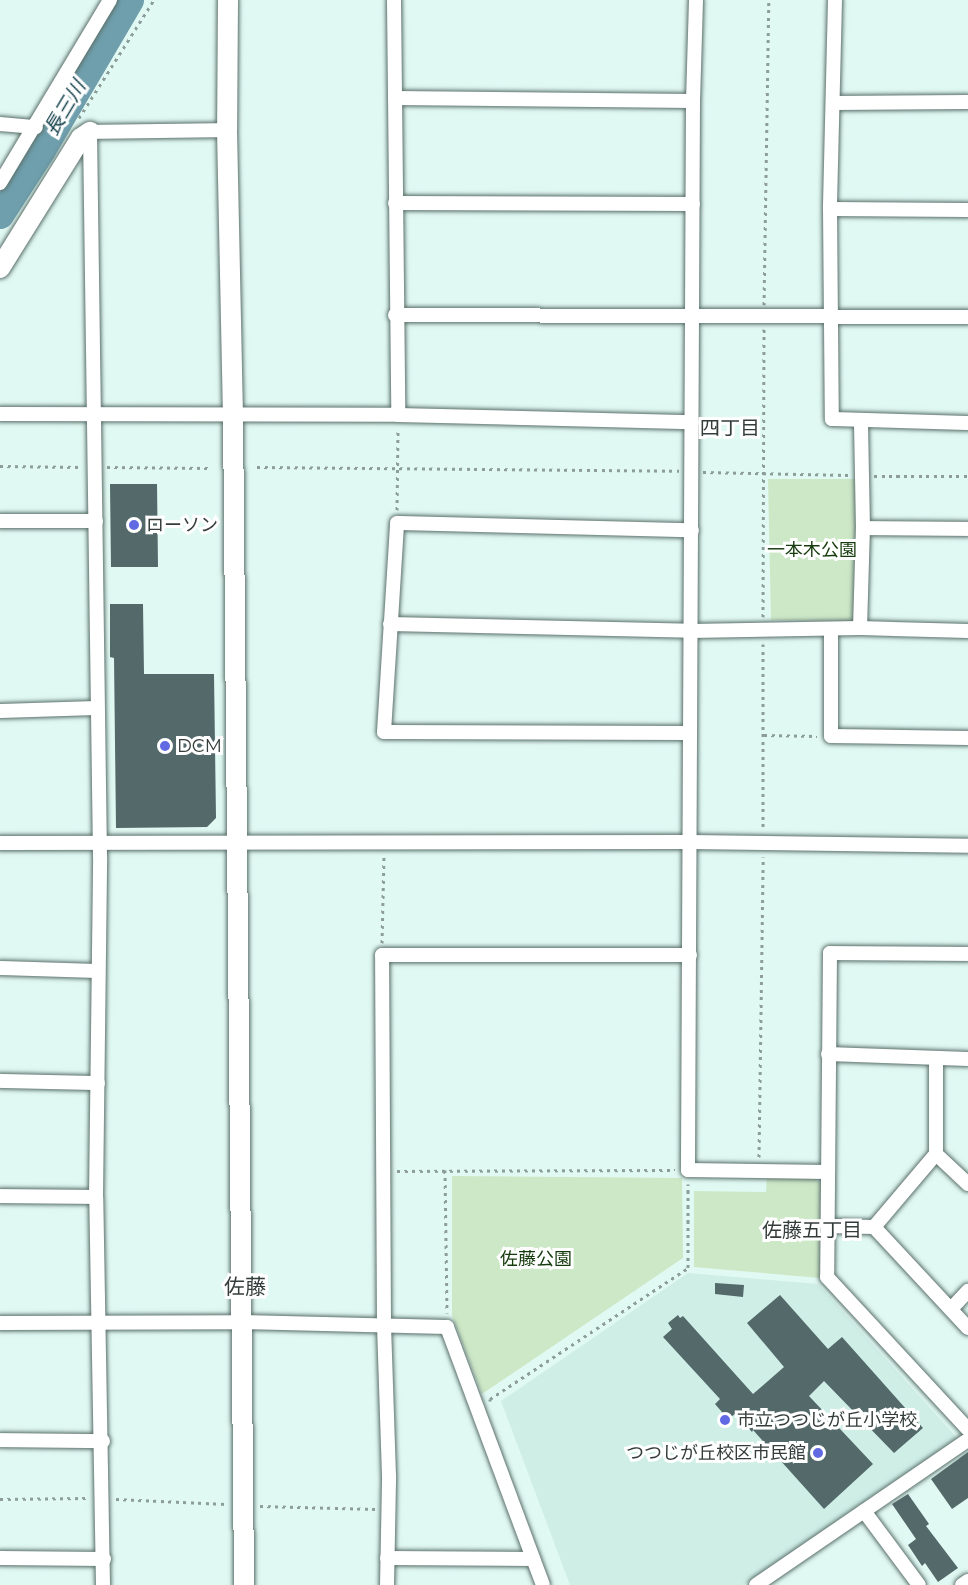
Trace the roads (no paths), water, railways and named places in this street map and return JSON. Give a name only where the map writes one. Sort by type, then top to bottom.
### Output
[{"type":"street","points":[[0,183],[36,127],[110,0]]},
{"type":"street","points":[[228,0],[227,130],[244,1585]]},
{"type":"street","points":[[394,0],[395,315],[398,415]]},
{"type":"street","points":[[696,0],[693,102],[694,316],[688,1170],[828,1172]]},
{"type":"street","points":[[836,0],[830,209],[831,419],[968,423]]},
{"type":"street","points":[[395,98],[693,102]]},
{"type":"street","points":[[833,103],[968,102]]},
{"type":"street","points":[[0,124],[36,127]]},
{"type":"street","points":[[0,268],[81,138],[90,132],[227,130]]},
{"type":"street","points":[[90,132],[100,844],[96,1197],[103,1441],[104,1585]]},
{"type":"street","points":[[395,203],[693,204]]},
{"type":"street","points":[[830,209],[968,210]]},
{"type":"street","points":[[395,315],[968,317]]},
{"type":"street","points":[[0,414],[95,412],[398,415],[692,422]]},
{"type":"street","points":[[860,628],[863,528],[861,420]]},
{"type":"street","points":[[0,521],[96,521]]},
{"type":"street","points":[[690,733],[384,732],[397,524],[692,530]]},
{"type":"street","points":[[863,528],[968,529]]},
{"type":"street","points":[[390,624],[692,631],[860,628],[968,631]]},
{"type":"street","points":[[831,629],[831,736],[968,738]]},
{"type":"street","points":[[0,711],[98,708]]},
{"type":"street","points":[[0,843],[691,842],[968,846]]},
{"type":"street","points":[[968,954],[830,952],[827,1226],[827,1277],[968,1430]]},
{"type":"street","points":[[387,1585],[382,955],[690,955]]},
{"type":"street","points":[[0,968],[98,970]]},
{"type":"street","points":[[828,1054],[968,1059]]},
{"type":"street","points":[[874,1227],[936,1154],[936,1059]]},
{"type":"street","points":[[0,1081],[98,1083]]},
{"type":"street","points":[[936,1154],[968,1184]]},
{"type":"street","points":[[0,1196],[96,1197]]},
{"type":"street","points":[[827,1226],[874,1227],[968,1328]]},
{"type":"street","points":[[951,1309],[968,1291]]},
{"type":"street","points":[[0,1323],[242,1322],[447,1327],[543,1585]]},
{"type":"street","points":[[0,1440],[103,1441]]},
{"type":"street","points":[[756,1585],[968,1440]]},
{"type":"street","points":[[864,1511],[919,1585]]},
{"type":"street","points":[[0,1558],[104,1559]]},
{"type":"street","points":[[387,1558],[533,1559]]},
{"type":"street","points":[[962,1585],[968,1581]]},
{"type":"waterway","name":"長三川","points":[[0,215],[42,150],[130,0]]},
{"type":"place","name":"ローソン","points":[[134,525]]},
{"type":"place","name":"DCM","points":[[165,746]]},
{"type":"place","name":"市立つつじが丘小学校","points":[[725,1420]]},
{"type":"place","name":"つつじが丘校区市民館","points":[[818,1453]]},
{"type":"district","name":"四丁目","points":[[730,428]]},
{"type":"district","name":"佐藤五丁目","points":[[812,1230]]},
{"type":"district","name":"佐藤","points":[[245,1287]]},
{"type":"park label","name":"一本木公園","points":[[812,550]]},
{"type":"park label","name":"佐藤公園","points":[[536,1259]]}]
